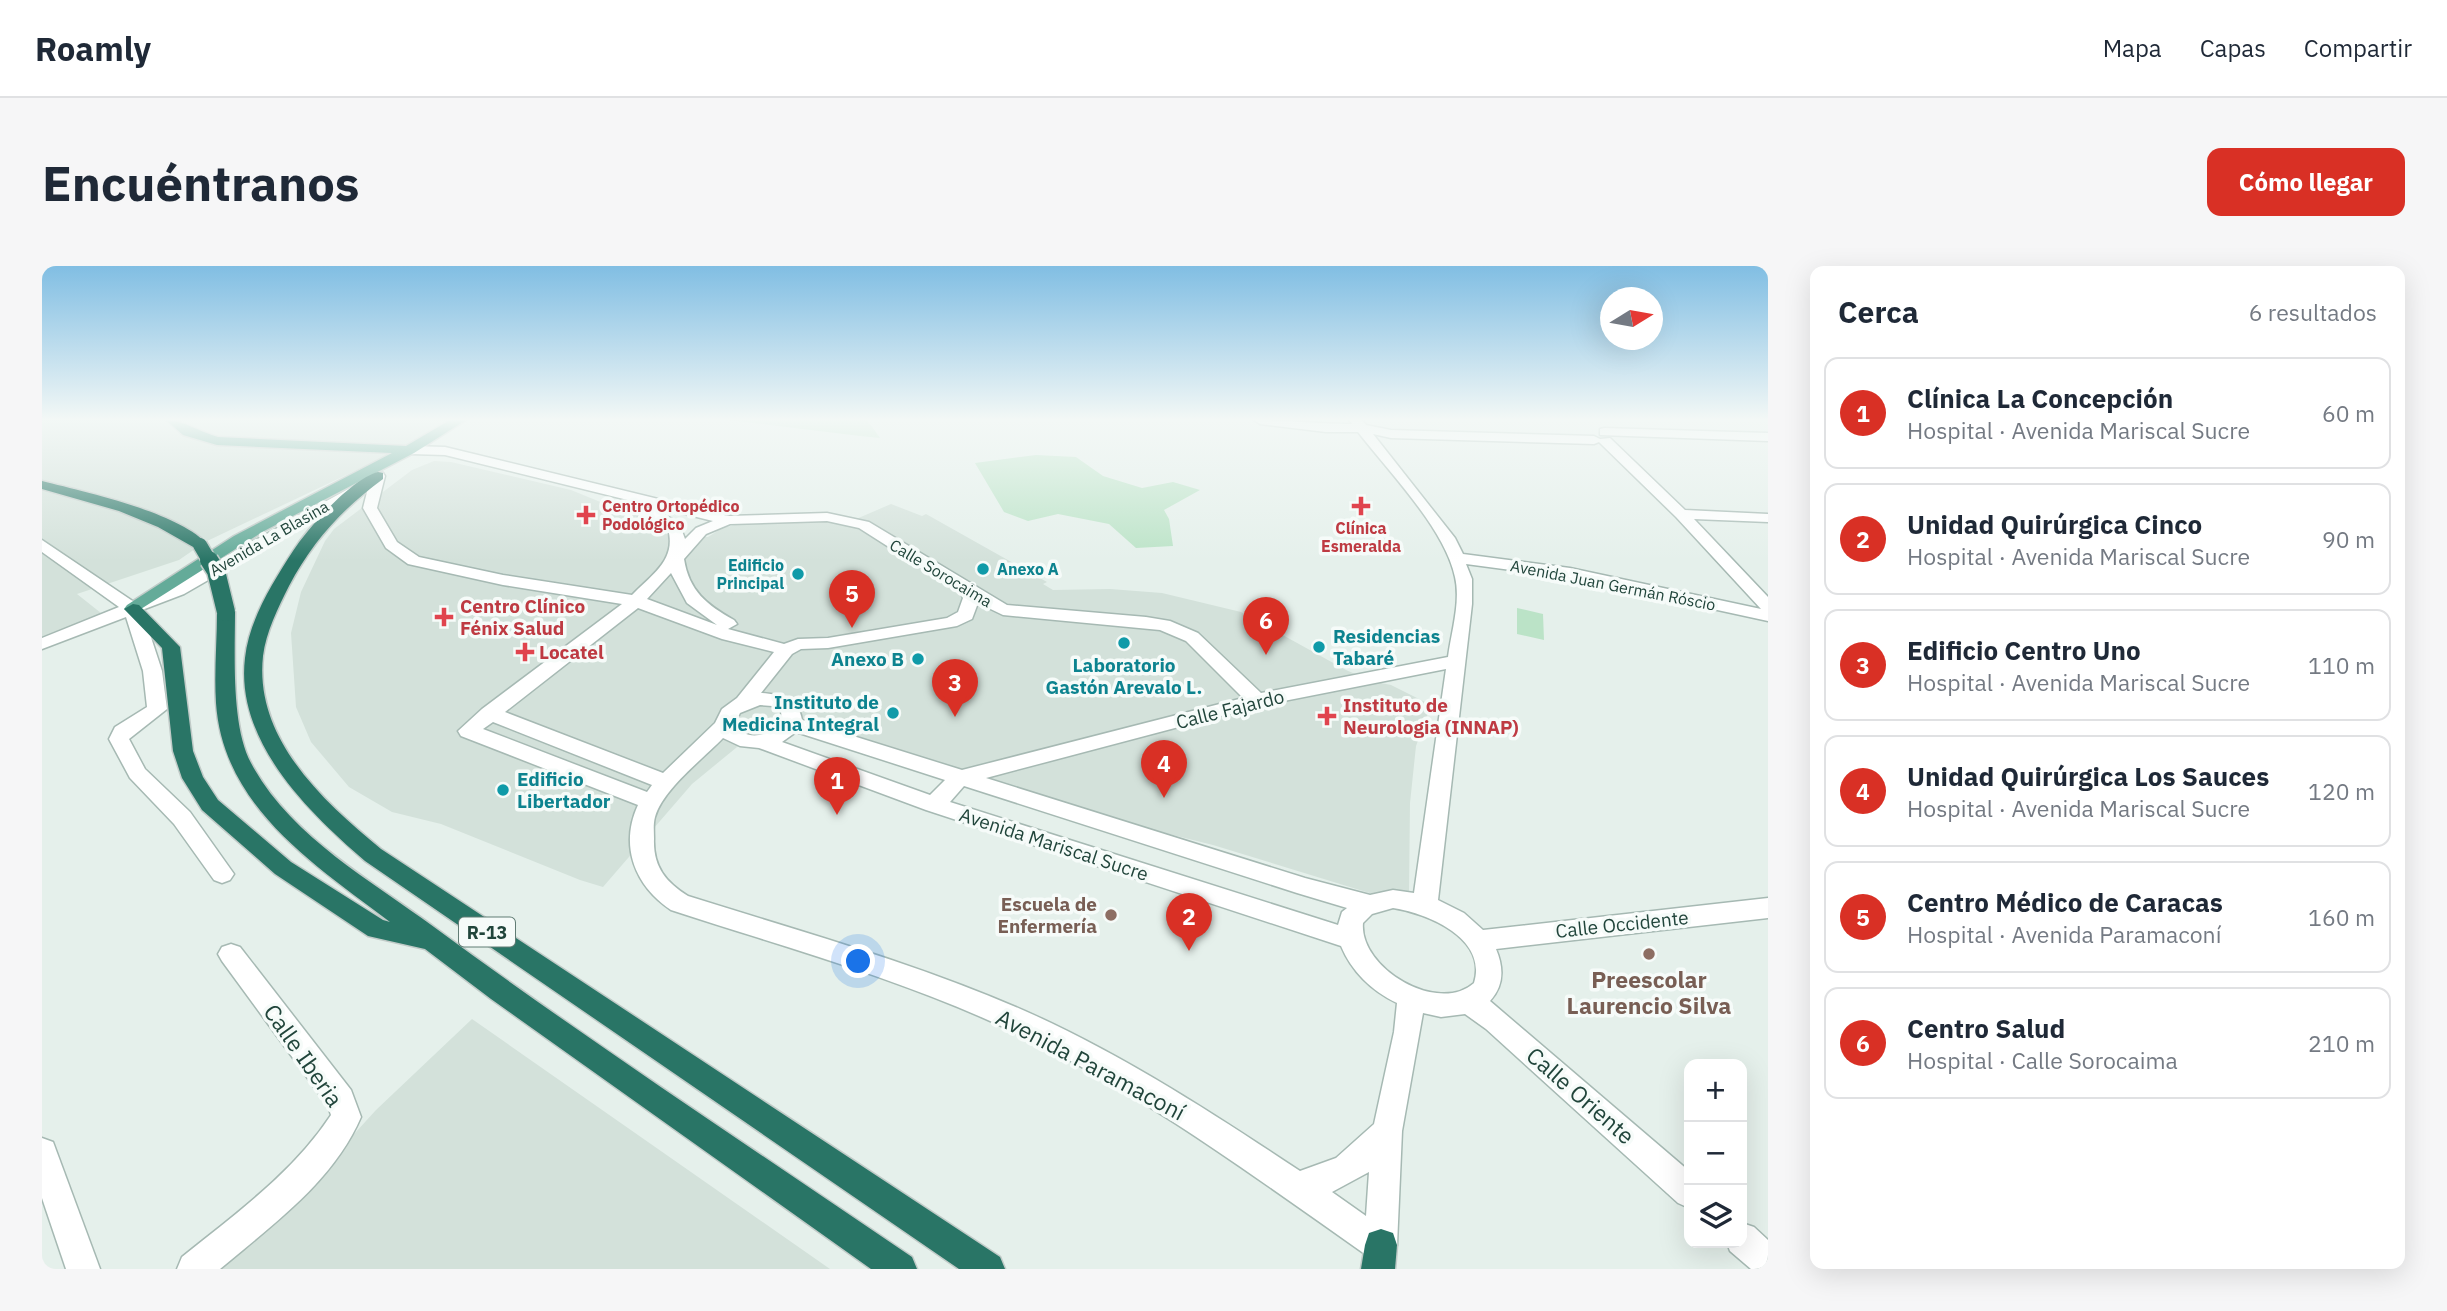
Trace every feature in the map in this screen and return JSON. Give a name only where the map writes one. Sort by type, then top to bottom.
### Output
[{"type":"highway","name":"R-13","points":[[378,476],[342,501],[306,544],[279,589],[260,632],[253,658],[254,689],[285,766],[328,817],[373,855],[988,1269]]},
{"type":"highway","name":"R-13","points":[[42,485],[148,516],[175,528],[200,545],[216,571],[226,612],[226,705],[239,761],[268,807],[299,840],[433,941],[900,1269]]},
{"type":"highway","name":"R-13","points":[[133,609],[170,647],[183,751],[193,778],[210,805],[283,868],[377,929],[433,941]]},
{"type":"main road","name":"Avenida La Blasina","points":[[133,609],[184,573],[275,519],[378,467]]},
{"type":"main road","name":"Avenida La Blasina","points":[[378,476],[396,467]]},
{"type":"street","points":[[473,467],[656,516],[674,526],[677,532],[676,557],[684,589],[701,609],[736,628],[792,647]]},
{"type":"street","points":[[510,467],[728,520]]},
{"type":"street","points":[[1397,467],[1450,541],[1464,579],[1457,661],[1425,905]]},
{"type":"street","points":[[1631,467],[1681,514],[1768,607]]},
{"type":"street","points":[[378,476],[370,508],[391,545],[414,561],[503,580],[636,601],[728,635],[792,647],[958,619],[966,615],[970,607],[968,590]]},
{"type":"street","name":"Avenida La Blasina","points":[[133,609],[178,590],[378,476]]},
{"type":"street","points":[[1681,514],[1768,518]]},
{"type":"street","name":"Calle Sorocaima","points":[[728,520],[817,517],[851,521],[864,525],[1003,610],[1146,622],[1180,630],[1192,638],[1256,700]]},
{"type":"street","points":[[658,792],[468,731],[636,601],[701,531],[728,520]]},
{"type":"street","points":[[42,545],[133,609],[139,636],[151,662],[157,709],[122,732],[119,739],[137,773],[182,818],[222,874]]},
{"type":"street","name":"Avenida Juan Germán Róscio","points":[[1457,558],[1570,573],[1768,616]]},
{"type":"street","points":[[42,644],[133,609]]},
{"type":"street","points":[[775,700],[772,688],[775,672],[800,654],[828,643]]},
{"type":"street","points":[[658,792],[702,750],[724,724],[729,712],[744,702],[792,647]]},
{"type":"street","name":"Calle Fajardo","points":[[960,778],[1256,700],[1457,661]]},
{"type":"street","points":[[702,750],[781,736],[792,724],[792,712],[775,700],[744,702]]},
{"type":"street","points":[[489,713],[658,792]]},
{"type":"street","points":[[724,724],[734,737],[752,741]]},
{"type":"street","name":"Avenida Mariscal Sucre","points":[[792,724],[1305,887],[1368,904]]},
{"type":"street","name":"Avenida Mariscal Sucre","points":[[752,741],[934,805],[1350,939]]},
{"type":"street","points":[[934,805],[960,778]]},
{"type":"street","name":"Avenida Paramaconí","points":[[658,792],[644,817],[642,860],[649,877],[662,892],[680,903],[956,995],[1026,1024],[1092,1059],[1215,1132],[1296,1187],[1379,1257]]},
{"type":"street","points":[[1394,899],[1425,905],[1454,920],[1477,941],[1486,955],[1490,969],[1489,983],[1482,994],[1470,1002],[1453,1006],[1433,1005],[1393,991],[1363,966],[1350,939],[1352,918],[1368,904],[1394,899]]},
{"type":"street","name":"Calle Occidente","points":[[1477,941],[1768,908]]},
{"type":"street","name":"Calle Iberia","points":[[194,1269],[274,1200],[331,1144],[346,1117],[341,1100],[231,954]]},
{"type":"street","points":[[1379,1257],[1387,1131],[1408,1032],[1411,999]]},
{"type":"street","name":"Calle Oriente","points":[[1470,1002],[1496,1021],[1684,1188]]},
{"type":"street","points":[[1296,1187],[1321,1183],[1352,1168],[1387,1131]]},
{"type":"street","points":[[42,1153],[83,1269]]},
{"type":"street","points":[[1747,1243],[1768,1262]]},
{"type":"shaded area","points":[[42,467],[364,467],[205,542],[179,560],[77,594],[106,617],[42,640]]},
{"type":"shaded area","points":[[420,467],[472,467],[571,490],[652,523],[671,537],[708,537],[722,528],[739,524],[791,521],[847,523],[891,504],[922,516],[926,514],[1047,582],[1043,584],[1053,590],[1110,589],[1162,593],[1241,612],[1346,670],[1371,681],[1391,685],[1431,705],[1416,746],[1410,803],[1409,891],[1404,895],[1376,895],[1213,845],[1097,816],[798,723],[787,706],[692,784],[603,887],[441,824],[392,812],[349,787],[311,742],[296,707],[291,633],[301,592],[325,541],[334,529]]},
{"type":"shaded area","points":[[472,1019],[830,1269],[216,1269],[261,1236],[376,1110]]},
{"type":"green space","points":[[977,467],[1090,467],[1103,476],[1142,488],[1173,482],[1200,490],[1164,510],[1169,519],[1173,546],[1136,548],[1109,524],[1058,514],[1028,521],[1004,512]]},
{"type":"green space","points":[[1517,608],[1543,614],[1544,640],[1517,634]]},
{"type":"place","name":"Clínica Esmeralda","points":[[1361,506]]},
{"type":"place","name":"Centro Ortopédico Podológico","points":[[586,515]]},
{"type":"place","name":"Anexo A","points":[[983,569]]},
{"type":"place","name":"Edificio Principal","points":[[798,574]]},
{"type":"place","name":"Centro Clínico Fénix Salud","points":[[444,617]]},
{"type":"place","name":"Centro Médico de Caracas","points":[[852,628]]},
{"type":"place","name":"Laboratorio Gastón Arevalo L.","points":[[1124,643]]},
{"type":"place","name":"Residencias Tabaré","points":[[1319,647]]},
{"type":"place","name":"Locatel","points":[[525,652]]},
{"type":"place","name":"Centro Salud","points":[[1266,655]]},
{"type":"place","name":"Anexo B","points":[[918,659]]},
{"type":"place","name":"Instituto de Medicina Integral","points":[[893,713]]},
{"type":"place","name":"Instituto de Neurologia (INNAP)","points":[[1327,716]]},
{"type":"place","name":"Edificio Centro Uno","points":[[955,717]]},
{"type":"place","name":"Edificio Libertador","points":[[503,790]]},
{"type":"place","name":"Unidad Quirúrgica Los Sauces","points":[[1164,798]]},
{"type":"place","name":"Clínica La Concepción","points":[[837,815]]},
{"type":"place","name":"Escuela de Enfermería","points":[[1111,915]]},
{"type":"place","name":"Unidad Quirúrgica Cinco","points":[[1189,951]]},
{"type":"place","name":"Preescolar Laurencio Silva","points":[[1649,954]]}]
